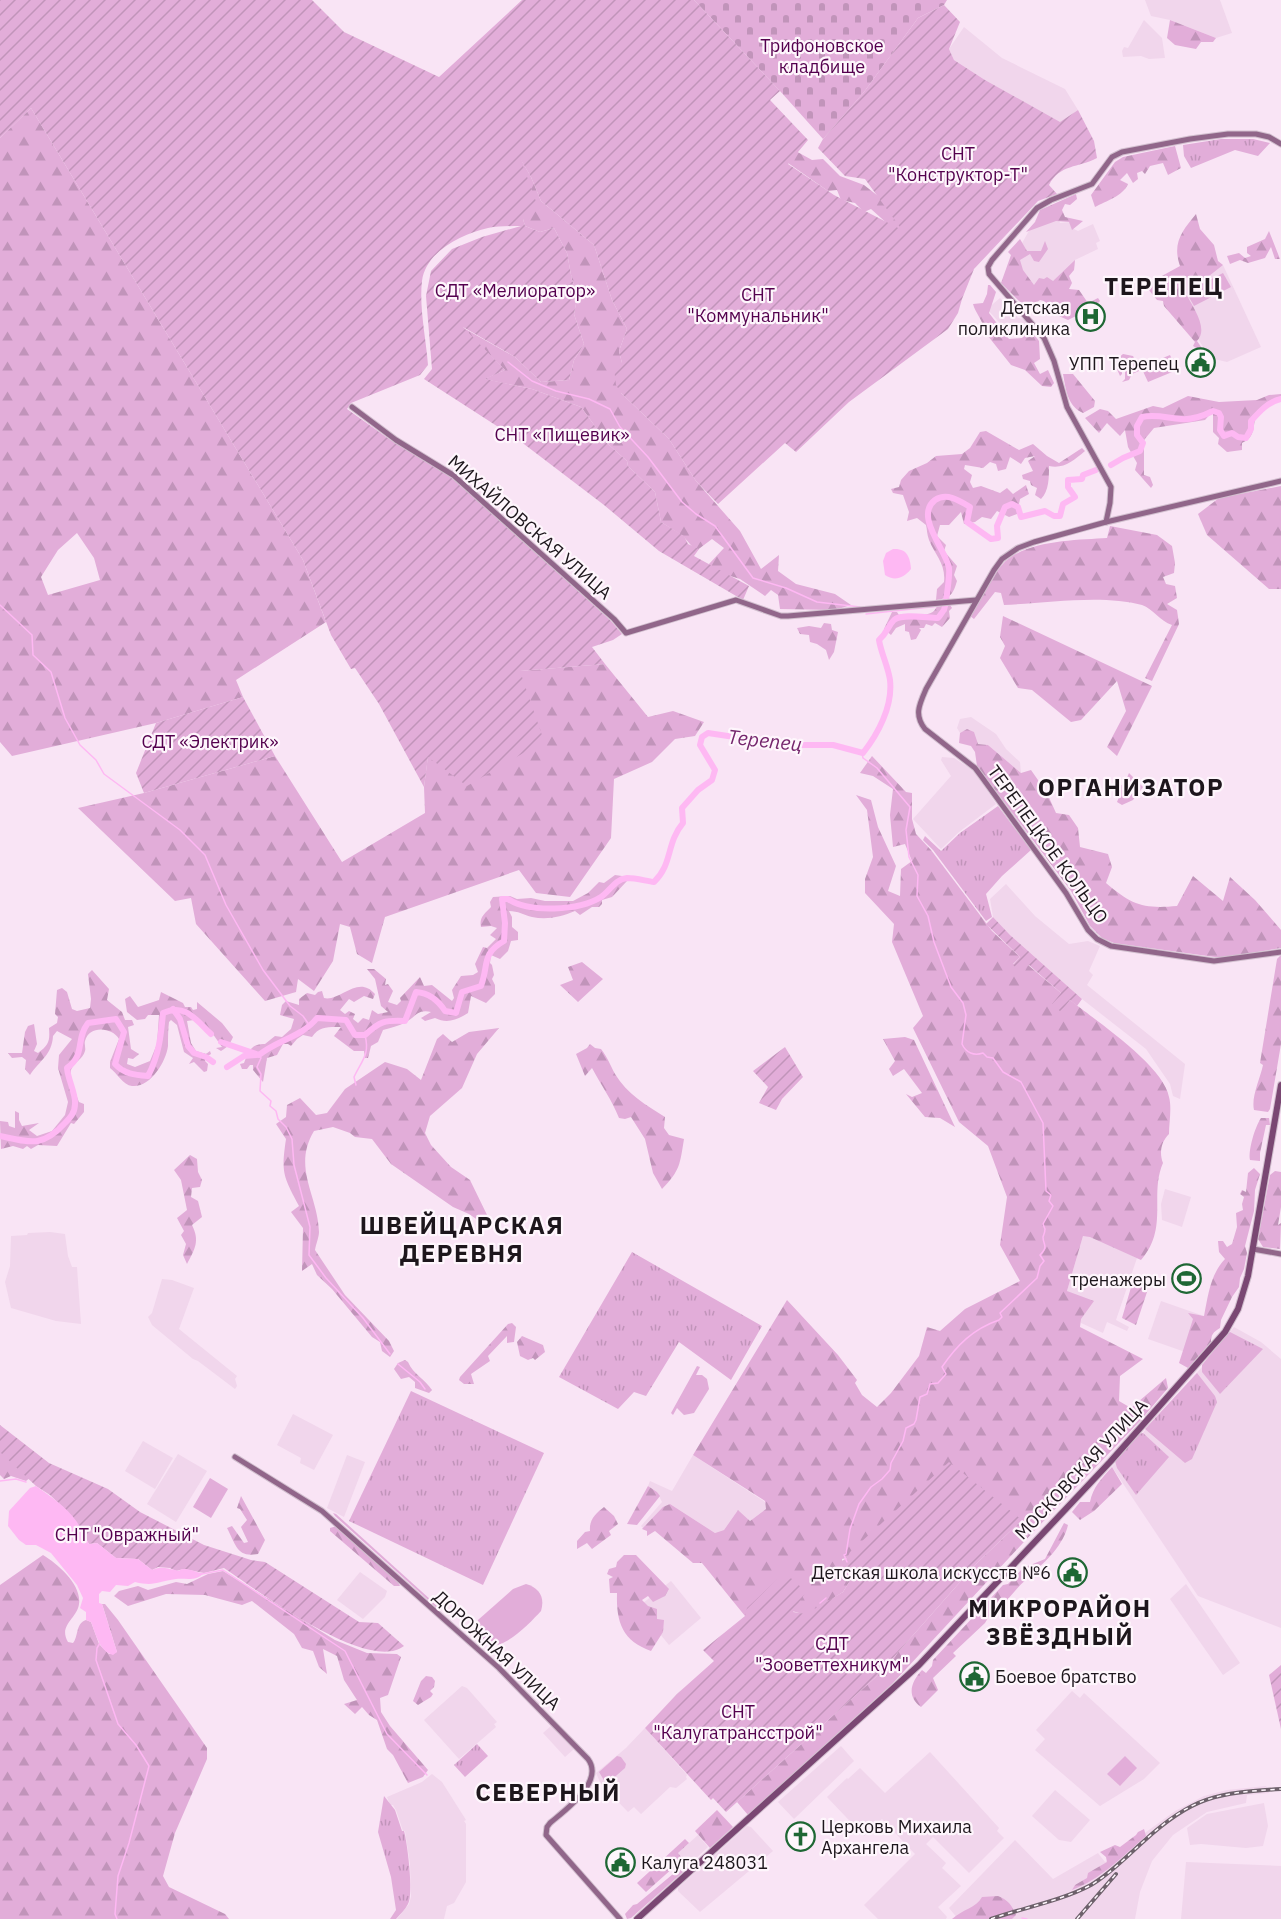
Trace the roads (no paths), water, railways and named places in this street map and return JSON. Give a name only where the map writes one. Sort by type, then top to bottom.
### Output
[{"type":"main road","name":"МОСКОВСКАЯ УЛИЦА","points":[[637,1919],[920,1665],[1110,1462],[1228,1328],[1244,1291],[1281,1085]]},
{"type":"street","points":[[1107,522],[1111,487],[1106,475],[1085,443],[1067,406],[1054,361],[1044,338],[989,274],[988,267],[1036,208],[1092,184],[1112,157],[1122,152],[1228,134],[1256,134],[1269,137],[1281,144]]},
{"type":"street","name":"МИХАЙЛОВСКАЯ УЛИЦА","points":[[352,407],[396,440],[453,475],[614,619],[626,633],[736,600],[781,616],[788,616],[976,600]]},
{"type":"street","name":"ТЕРЕПЕЦКОЕ КОЛЬЦО","points":[[1281,481],[1107,522],[1018,548],[1002,559],[993,570],[926,689],[918,710],[920,723],[931,735],[975,768],[1066,892],[1088,930],[1098,939],[1111,946],[1214,961],[1281,952]]},
{"type":"street","points":[[1253,1249],[1281,1254]]},
{"type":"street","name":"ДОРОЖНАЯ УЛИЦА","points":[[235,1457],[314,1505],[499,1668],[592,1764],[593,1771],[584,1792],[550,1823],[546,1831],[548,1839],[620,1919]]},
{"type":"waterway","points":[[508,362],[532,381],[556,391],[589,399],[610,409],[620,427],[648,457],[682,502],[715,526],[753,578],[786,588],[817,602],[860,607]]},
{"type":"waterway","name":"Терепец","points":[[1111,465],[1140,451],[1143,443],[1137,435],[1137,426],[1142,417],[1189,419],[1213,411],[1219,413],[1221,417],[1220,430],[1224,436],[1232,433],[1246,438],[1251,429],[1251,421],[1261,410],[1281,399]]},
{"type":"waterway","name":"Терепец","points":[[221,1042],[259,1055],[304,1030],[317,1018],[346,1020],[355,1035],[365,1035],[383,1022],[405,1021],[416,992],[433,998],[445,1011],[456,1013],[462,992],[481,986],[489,955],[504,941],[505,923],[502,899],[528,907],[554,909],[592,902],[623,879],[654,882],[664,868],[674,838],[683,823],[682,808],[698,790],[712,780],[715,770],[700,745],[702,737],[708,733],[787,745],[833,745],[863,753],[879,728],[889,700],[890,680],[879,640],[898,618],[909,616],[938,618],[944,610],[949,568],[929,524],[929,507],[935,500],[944,497],[958,500],[970,507],[967,522],[991,539],[998,538],[997,526],[1005,507],[1012,504],[1018,507],[1021,517],[1045,511],[1054,516],[1060,516],[1063,504],[1075,497],[1068,487],[1068,480],[1082,479],[1083,475],[1096,470]]},
{"type":"waterway","points":[[0,605],[32,635],[33,655],[51,672],[65,718],[80,745],[96,760],[104,774],[180,830],[205,855],[226,905],[263,970],[290,1006],[303,1016],[310,1026]]},
{"type":"waterway","points":[[866,614],[940,606]]},
{"type":"waterway","points":[[847,1562],[844,1555],[859,1504],[871,1487],[890,1470],[891,1463],[903,1441],[906,1428],[914,1424],[916,1420],[920,1397],[927,1394],[930,1384],[938,1383],[946,1374],[942,1367],[960,1345],[973,1333],[999,1320],[1002,1317],[1000,1313],[1037,1278],[1044,1261],[1040,1255],[1045,1247],[1043,1224],[1053,1206],[1049,1201],[1051,1195],[1046,1191],[1043,1123],[1021,1082],[1003,1072],[993,1058],[983,1053],[971,1053],[962,1044],[966,1015],[963,1003],[951,987],[934,942],[928,916],[917,896],[918,875],[909,857],[906,830],[910,807],[877,768],[863,758],[862,753]]},
{"type":"waterway","name":"Терепец","points":[[173,1009],[180,1019],[188,1046],[194,1053],[213,1062]]},
{"type":"waterway","name":"Терепец","points":[[0,1136],[27,1141],[42,1140],[56,1132],[70,1117],[74,1110],[75,1100],[67,1068],[79,1052],[82,1035],[88,1023],[116,1019],[124,1032],[115,1064],[126,1072],[143,1076],[148,1076],[155,1061],[163,1013],[178,1010],[190,1014],[211,1034]]},
{"type":"waterway","points":[[356,1085],[354,1077],[367,1048],[365,1035]]},
{"type":"waterway","name":"Терепец","points":[[227,1067],[244,1056],[256,1055]]},
{"type":"waterway","points":[[259,1055],[261,1058],[257,1067],[261,1074],[260,1091],[271,1101],[270,1106],[276,1111],[278,1119],[286,1127],[292,1139],[294,1165],[310,1227],[309,1255],[326,1278],[363,1318],[390,1354]]},
{"type":"waterway","points":[[398,1364],[425,1389]]},
{"type":"waterway","points":[[0,1481],[16,1479],[26,1482]]},
{"type":"waterway","points":[[202,1574],[223,1570],[345,1651],[387,1734],[427,1775]]},
{"type":"waterway","points":[[820,1603],[826,1598]]},
{"type":"waterway","points":[[100,1643],[96,1660],[118,1724],[136,1745],[149,1766],[118,1876],[115,1914],[117,1919]]},
{"type":"waterway","points":[[1022,1918],[1027,1919]]},
{"type":"railway","points":[[991,1919],[1054,1900],[1091,1885],[1112,1870],[1161,1826],[1192,1806],[1222,1795],[1281,1789]]},
{"type":"railway","points":[[1077,1919],[1116,1874]]},
{"type":"place","name":"Детская поликлиника","points":[[1091,317]]},
{"type":"place","name":"УПП Терепец","points":[[1200,363]]},
{"type":"place","name":"тренажеры","points":[[1187,1279]]},
{"type":"place","name":"Детская школа искусств №6","points":[[1072,1572]]},
{"type":"place","name":"Боевое братство","points":[[974,1676]]},
{"type":"place","name":"Церковь Михаила Архангела","points":[[800,1836]]},
{"type":"place","name":"Калуга 248031","points":[[620,1862]]},
{"type":"district","name":"ТЕРЕПЕЦ","points":[[1164,286]]},
{"type":"district","name":"ОРГАНИЗАТОР","points":[[1131,787]]},
{"type":"district","name":"ШВЕЙЦАРСКАЯ ДЕРЕВНЯ","points":[[462,1239]]},
{"type":"district","name":"МИКРОРАЙОН ЗВЁЗДНЫЙ","points":[[1060,1622]]},
{"type":"district","name":"СЕВЕРНЫЙ","points":[[548,1792]]},
{"type":"park label","name":"Трифоновское кладбище","points":[[822,55]]},
{"type":"park label","name":"СНТ \"Конструктор-Т\"","points":[[958,163]]},
{"type":"park label","name":"СДТ «Мелиоратор»","points":[[515,290]]},
{"type":"park label","name":"СНТ \"Коммунальник\"","points":[[758,304]]},
{"type":"park label","name":"СНТ «Пищевик»","points":[[562,434]]},
{"type":"park label","name":"СДТ «Электрик»","points":[[210,741]]},
{"type":"park label","name":"СНТ \"Овражный\"","points":[[127,1534]]},
{"type":"park label","name":"СДТ \"Зооветтехникум\"","points":[[832,1653]]},
{"type":"park label","name":"СНТ \"Калугатрансстрой\"","points":[[738,1721]]}]
